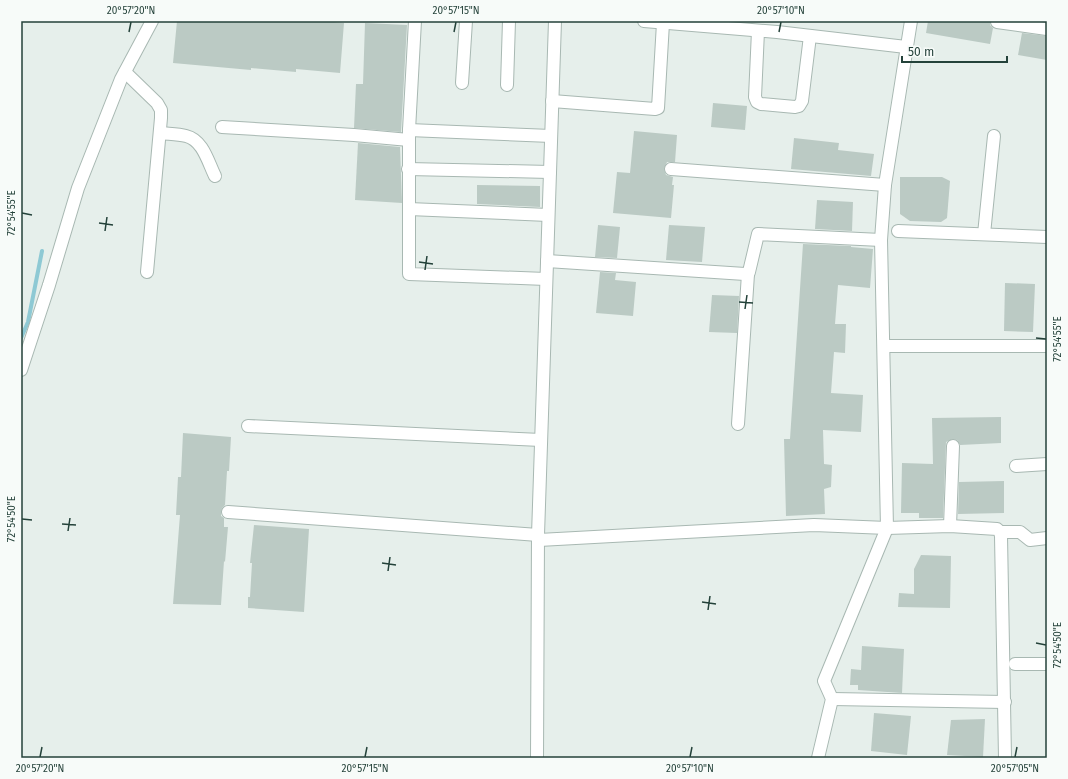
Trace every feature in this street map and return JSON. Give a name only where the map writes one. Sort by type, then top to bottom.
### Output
[{"type":"street","points":[[21,370],[50,285],[75,195],[125,72],[152,21]]},
{"type":"street","points":[[415,21],[408,169],[409,274],[546,279]]},
{"type":"street","points":[[462,83],[466,21]]},
{"type":"street","points":[[508,85],[509,21]]},
{"type":"street","points":[[537,758],[538,537],[555,21]]},
{"type":"street","points":[[644,21],[758,31],[778,27],[810,36],[906,47]]},
{"type":"street","points":[[818,758],[832,699],[824,681],[887,528],[881,240],[885,185],[910,21]]},
{"type":"street","points":[[997,22],[1047,29]]},
{"type":"street","points":[[552,101],[658,108],[663,23]]},
{"type":"street","points":[[758,31],[755,97],[757,102],[761,104],[795,107],[799,106],[802,101],[810,36]]},
{"type":"street","points":[[125,72],[157,103],[161,110],[148,272]]},
{"type":"street","points":[[222,127],[354,135],[551,136]]},
{"type":"street","points":[[160,133],[186,136],[194,139],[200,145],[215,176]]},
{"type":"street","points":[[984,234],[994,136]]},
{"type":"street","points":[[408,169],[550,172]]},
{"type":"street","points":[[671,169],[885,185]]},
{"type":"street","points":[[408,209],[548,215]]},
{"type":"street","points":[[898,231],[1047,237]]},
{"type":"street","points":[[738,424],[748,274],[758,234],[881,240]]},
{"type":"street","points":[[547,261],[748,274]]},
{"type":"street","points":[[884,346],[1047,346]]},
{"type":"street","points":[[248,426],[541,440]]},
{"type":"street","points":[[950,526],[953,446]]},
{"type":"street","points":[[1016,466],[1047,464]]},
{"type":"street","points":[[228,512],[538,537],[814,525],[887,528],[950,526],[992,528],[997,529],[1000,532],[1020,532],[1032,541],[1047,538]]},
{"type":"street","points":[[1000,532],[1005,758]]},
{"type":"street","points":[[1015,664],[1047,664]]},
{"type":"street","points":[[832,699],[1004,702]]},
{"type":"building","points":[[177,21],[323,21],[344,23],[340,73],[296,69],[296,72],[251,68],[251,70],[173,63]]},
{"type":"building","points":[[928,21],[990,21],[990,25],[993,28],[990,44],[926,33]]},
{"type":"building","points":[[365,23],[407,25],[401,132],[354,128],[356,84],[363,84]]},
{"type":"building","points":[[1022,33],[1047,36],[1047,60],[1018,55]]},
{"type":"building","points":[[713,103],[747,106],[745,130],[711,127]]},
{"type":"building","points":[[634,131],[677,135],[675,162],[667,162],[664,169],[666,175],[673,177],[672,185],[674,185],[671,218],[613,213],[617,172],[630,173]]},
{"type":"building","points":[[794,138],[839,143],[838,150],[874,154],[871,176],[791,169]]},
{"type":"building","points":[[358,143],[400,147],[402,203],[355,200]]},
{"type":"building","points":[[900,177],[942,177],[950,181],[947,218],[941,222],[910,221],[900,214]]},
{"type":"building","points":[[477,185],[540,186],[540,207],[477,204]]},
{"type":"building","points":[[817,200],[853,202],[852,231],[815,229]]},
{"type":"building","points":[[598,225],[620,227],[617,258],[595,257]]},
{"type":"building","points":[[669,225],[705,227],[702,262],[666,260]]},
{"type":"building","points":[[803,244],[851,246],[873,249],[870,288],[838,285],[835,324],[846,324],[845,353],[834,352],[831,393],[863,395],[861,432],[823,430],[824,464],[832,465],[831,487],[824,489],[825,514],[786,516],[784,439],[790,439]]},
{"type":"building","points":[[600,272],[616,273],[615,280],[636,282],[633,316],[596,313]]},
{"type":"building","points":[[1005,283],[1035,284],[1033,332],[1004,331]]},
{"type":"building","points":[[712,295],[739,296],[737,333],[709,332]]},
{"type":"building","points":[[1001,417],[1001,443],[960,445],[957,440],[953,439],[946,442],[943,518],[919,518],[919,513],[901,513],[902,463],[933,464],[932,418]]},
{"type":"building","points":[[183,433],[231,437],[225,505],[221,512],[221,516],[224,518],[224,527],[228,527],[221,605],[173,604],[180,515],[176,515],[178,477],[181,477]]},
{"type":"building","points":[[1004,481],[1004,513],[958,514],[959,482]]},
{"type":"building","points":[[254,525],[309,529],[304,612],[248,608],[252,563],[250,563]]},
{"type":"building","points":[[921,555],[951,556],[950,608],[898,607],[899,593],[914,594],[914,569]]},
{"type":"building","points":[[862,646],[904,649],[902,693],[858,690],[858,685],[850,685],[851,669],[861,670]]},
{"type":"building","points":[[874,713],[911,716],[907,755],[871,751]]},
{"type":"building","points":[[985,719],[983,757],[947,755],[951,720]]},
{"type":"waterway","points":[[21,338],[28,322],[42,251]]}]
